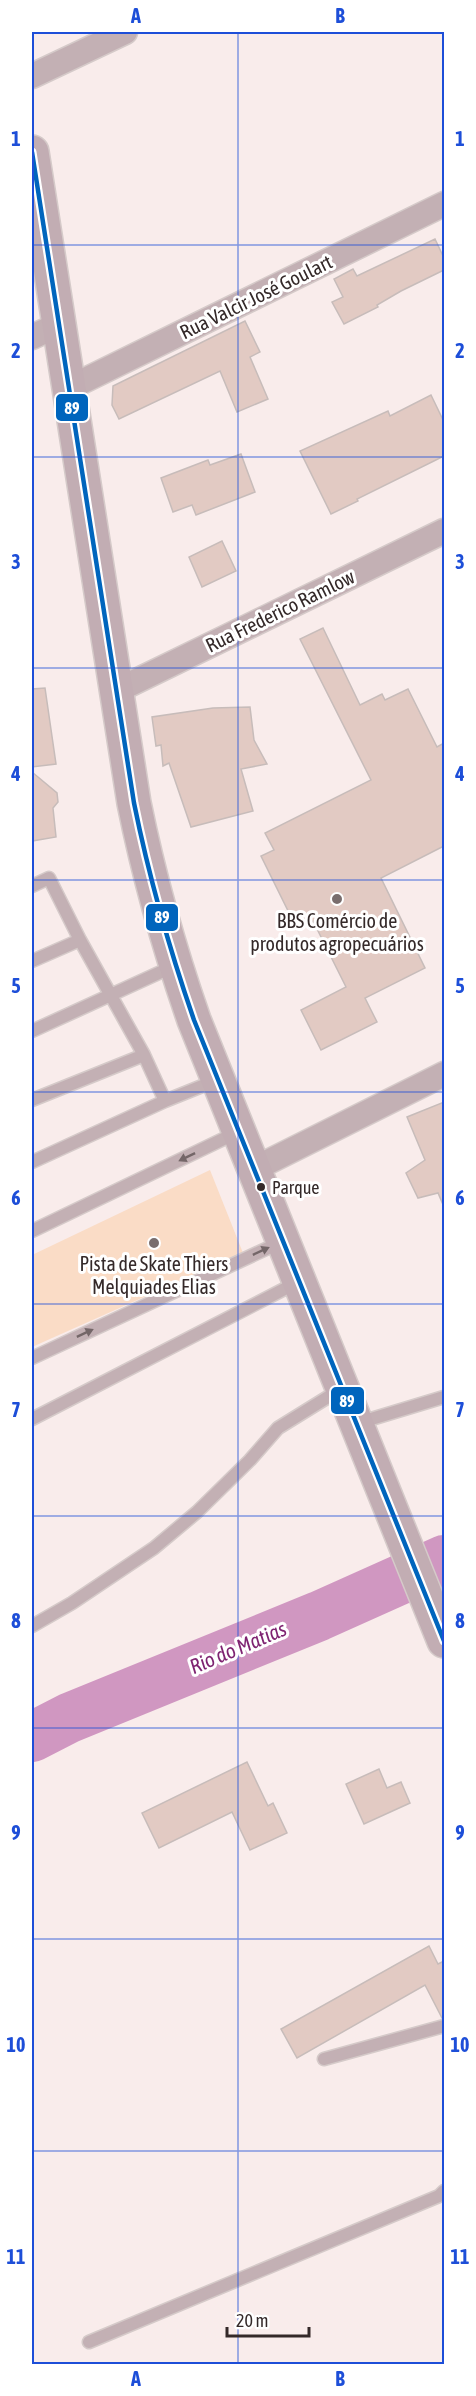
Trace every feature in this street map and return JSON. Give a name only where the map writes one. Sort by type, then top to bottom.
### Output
[{"type":"main road","points":[[33,166],[45,331],[68,389],[116,691],[148,873],[175,965],[218,1080],[444,1641]]},
{"type":"street","points":[[32,76],[125,32]]},
{"type":"street","name":"Rua Valcir José Goulart","points":[[68,389],[444,204]]},
{"type":"street","name":"Rua Frederico Ramlow","points":[[116,691],[444,531]]},
{"type":"street","points":[[254,1169],[444,1074]]},
{"type":"lane","points":[[32,886],[49,878],[80,940],[144,1055],[165,1101]]},
{"type":"lane","points":[[32,961],[80,940]]},
{"type":"lane","points":[[32,1031],[175,965]]},
{"type":"lane","points":[[32,1100],[144,1055]]},
{"type":"lane","points":[[32,1162],[165,1101],[218,1080]]},
{"type":"lane","points":[[32,1231],[239,1131]]},
{"type":"lane","points":[[32,1358],[283,1241]]},
{"type":"lane","points":[[32,1419],[300,1282]]},
{"type":"lane","points":[[32,1626],[72,1603],[154,1548],[197,1512],[250,1461],[278,1428],[342,1388]]},
{"type":"lane","points":[[356,1424],[444,1398]]},
{"type":"lane","points":[[324,2059],[444,2026]]},
{"type":"lane","points":[[89,2342],[439,2196],[444,2191]]},
{"type":"shaded area","points":[[210,1170],[243,1253],[32,1347],[32,1255]]},
{"type":"building","points":[[435,239],[444,258],[444,270],[401,291],[377,305],[378,307],[344,324],[332,302],[343,297],[334,279],[353,269],[357,276]]},
{"type":"building","points":[[245,321],[260,352],[250,357],[268,399],[237,412],[220,371],[119,419],[112,405],[113,386]]},
{"type":"building","points":[[431,395],[444,422],[444,456],[331,514],[300,451],[388,411],[390,416]]},
{"type":"building","points":[[241,454],[255,492],[196,515],[192,505],[173,512],[161,478],[208,460],[210,465]]},
{"type":"building","points":[[222,541],[236,571],[202,587],[189,557]]},
{"type":"building","name":"BBS Comércio de produtos agropecuários","points":[[323,628],[360,705],[382,694],[385,700],[408,689],[437,747],[444,743],[444,846],[381,878],[425,968],[365,998],[377,1022],[321,1050],[301,1010],[346,987],[313,921],[297,929],[261,856],[274,850],[265,833],[371,780],[300,639]]},
{"type":"building","points":[[45,688],[56,764],[32,767],[32,689]]},
{"type":"building","points":[[250,707],[254,740],[267,764],[241,769],[253,811],[191,827],[169,763],[163,766],[161,745],[156,746],[152,717],[213,708]]},
{"type":"building","points":[[32,772],[57,793],[58,802],[53,808],[56,837],[32,841]]},
{"type":"building","points":[[444,1102],[444,1207],[438,1193],[418,1198],[406,1173],[425,1160],[407,1117]]},
{"type":"building","points":[[247,1762],[268,1806],[273,1803],[287,1833],[250,1850],[232,1812],[159,1848],[142,1813]]},
{"type":"building","points":[[379,1769],[387,1788],[401,1782],[410,1803],[364,1824],[346,1784]]},
{"type":"building","points":[[429,1946],[438,1964],[444,1961],[444,2018],[425,1985],[297,2058],[281,2029]]},
{"type":"waterway","name":"Rio do Matias","points":[[32,1737],[69,1718],[319,1616],[444,1560]]},
{"type":"transit line","name":"89","points":[[32,152],[134,803],[160,912],[194,1020],[444,1641]]},
{"type":"place","name":"BBS Comércio de produtos agropecuários","points":[[337,899]]},
{"type":"place","name":"Parque","points":[[261,1187]]},
{"type":"place","name":"Pista de Skate Thiers Melquiades Elias","points":[[154,1243]]}]
